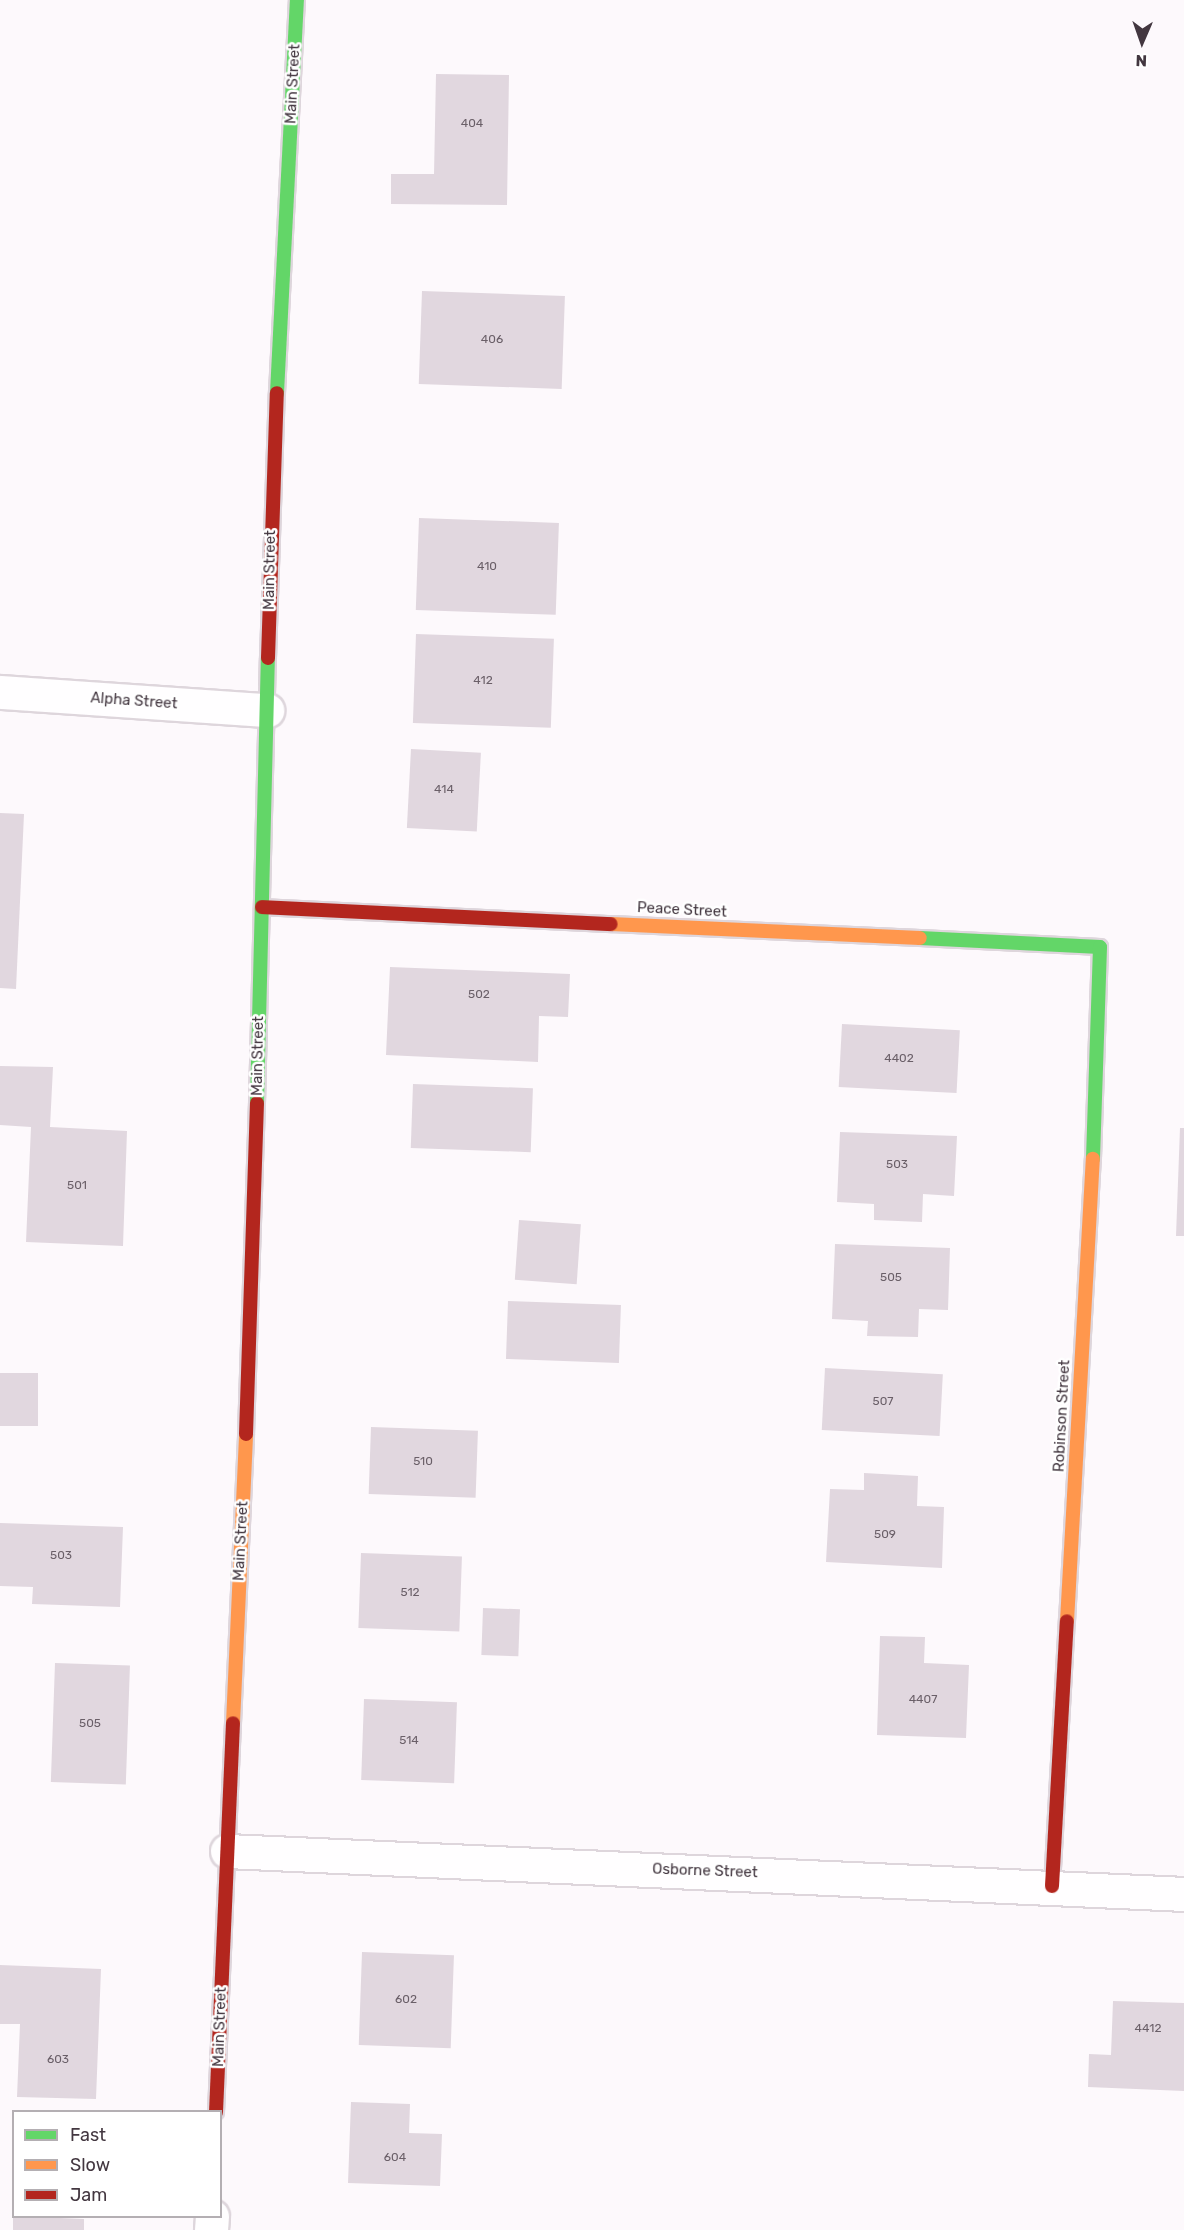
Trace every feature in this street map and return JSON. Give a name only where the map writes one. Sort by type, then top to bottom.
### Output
[{"type":"street","name":"Main Street","points":[[216,2110],[253,1272],[272,499],[297,0]]},
{"type":"street","name":"Alpha Street","points":[[0,692],[267,710]]},
{"type":"street","name":"Peace Street","points":[[262,907],[1100,947]]},
{"type":"street","name":"Robinson Street","points":[[1052,1886],[1092,1180],[1100,947]]},
{"type":"street","name":"Osborne Street","points":[[227,1851],[1052,1886],[1184,1894]]},
{"type":"building","points":[[436,74],[509,75],[507,205],[391,204],[391,174],[434,174]]},
{"type":"building","points":[[422,291],[565,296],[562,389],[419,384]]},
{"type":"building","points":[[419,518],[559,523],[556,615],[416,610]]},
{"type":"building","points":[[416,634],[554,639],[551,728],[413,723]]},
{"type":"building","points":[[411,749],[481,753],[477,832],[407,828]]},
{"type":"building","points":[[0,813],[24,814],[16,989],[0,988]]},
{"type":"building","points":[[390,967],[570,974],[568,1017],[539,1016],[538,1062],[386,1055]]},
{"type":"building","points":[[842,1024],[960,1030],[957,1093],[839,1087]]},
{"type":"building","points":[[0,1066],[53,1067],[50,1127],[127,1131],[123,1246],[26,1242],[31,1127],[0,1125]]},
{"type":"building","points":[[413,1084],[533,1088],[531,1152],[411,1148]]},
{"type":"building","points":[[1180,1128],[1184,1128],[1184,1236],[1176,1236]]},
{"type":"building","points":[[840,1132],[957,1136],[954,1196],[923,1194],[922,1222],[874,1220],[874,1204],[837,1202]]},
{"type":"building","points":[[519,1220],[581,1224],[577,1284],[515,1280]]},
{"type":"building","points":[[835,1244],[950,1248],[948,1310],[919,1309],[918,1337],[867,1336],[868,1321],[832,1319]]},
{"type":"building","points":[[508,1301],[621,1305],[619,1363],[506,1359]]},
{"type":"building","points":[[825,1368],[943,1374],[940,1436],[822,1430]]},
{"type":"building","points":[[0,1373],[38,1373],[38,1426],[0,1426]]},
{"type":"building","points":[[371,1427],[478,1431],[476,1498],[369,1494]]},
{"type":"building","points":[[864,1473],[918,1476],[917,1506],[944,1507],[942,1568],[826,1562],[830,1489],[864,1490]]},
{"type":"building","points":[[0,1523],[123,1527],[120,1607],[32,1604],[33,1587],[0,1586]]},
{"type":"building","points":[[361,1553],[462,1557],[459,1631],[358,1628]]},
{"type":"building","points":[[483,1608],[520,1609],[518,1656],[481,1655]]},
{"type":"building","points":[[880,1636],[925,1637],[924,1663],[969,1665],[966,1738],[877,1735]]},
{"type":"building","points":[[55,1663],[130,1666],[126,1785],[51,1782]]},
{"type":"building","points":[[364,1699],[457,1702],[454,1783],[361,1780]]},
{"type":"building","points":[[362,1952],[454,1955],[451,2048],[359,2045]]},
{"type":"building","points":[[0,1965],[101,1969],[96,2099],[17,2097],[20,2024],[0,2024]]},
{"type":"building","points":[[1113,2001],[1184,2003],[1184,2091],[1088,2087],[1089,2054],[1111,2055]]},
{"type":"building","points":[[351,2102],[410,2104],[409,2133],[442,2134],[440,2186],[348,2183]]},
{"type":"building","points":[[13,2218],[84,2219],[84,2230],[13,2230]]},
{"type":"traffic: fast","points":[[277,393],[297,0]]},
{"type":"traffic: fast","points":[[257,1103],[268,658]]},
{"type":"traffic: fast","points":[[920,938],[1100,947],[1093,1159]]},
{"type":"traffic: slow","points":[[611,924],[920,938]]},
{"type":"traffic: slow","points":[[1067,1621],[1093,1159]]},
{"type":"traffic: slow","points":[[233,1723],[246,1434]]},
{"type":"traffic: jam","points":[[268,658],[277,393]]},
{"type":"traffic: jam","points":[[262,907],[611,924]]},
{"type":"traffic: jam","points":[[246,1434],[257,1103]]},
{"type":"traffic: jam","points":[[1052,1886],[1067,1621]]},
{"type":"traffic: jam","points":[[216,2110],[233,1723]]}]
